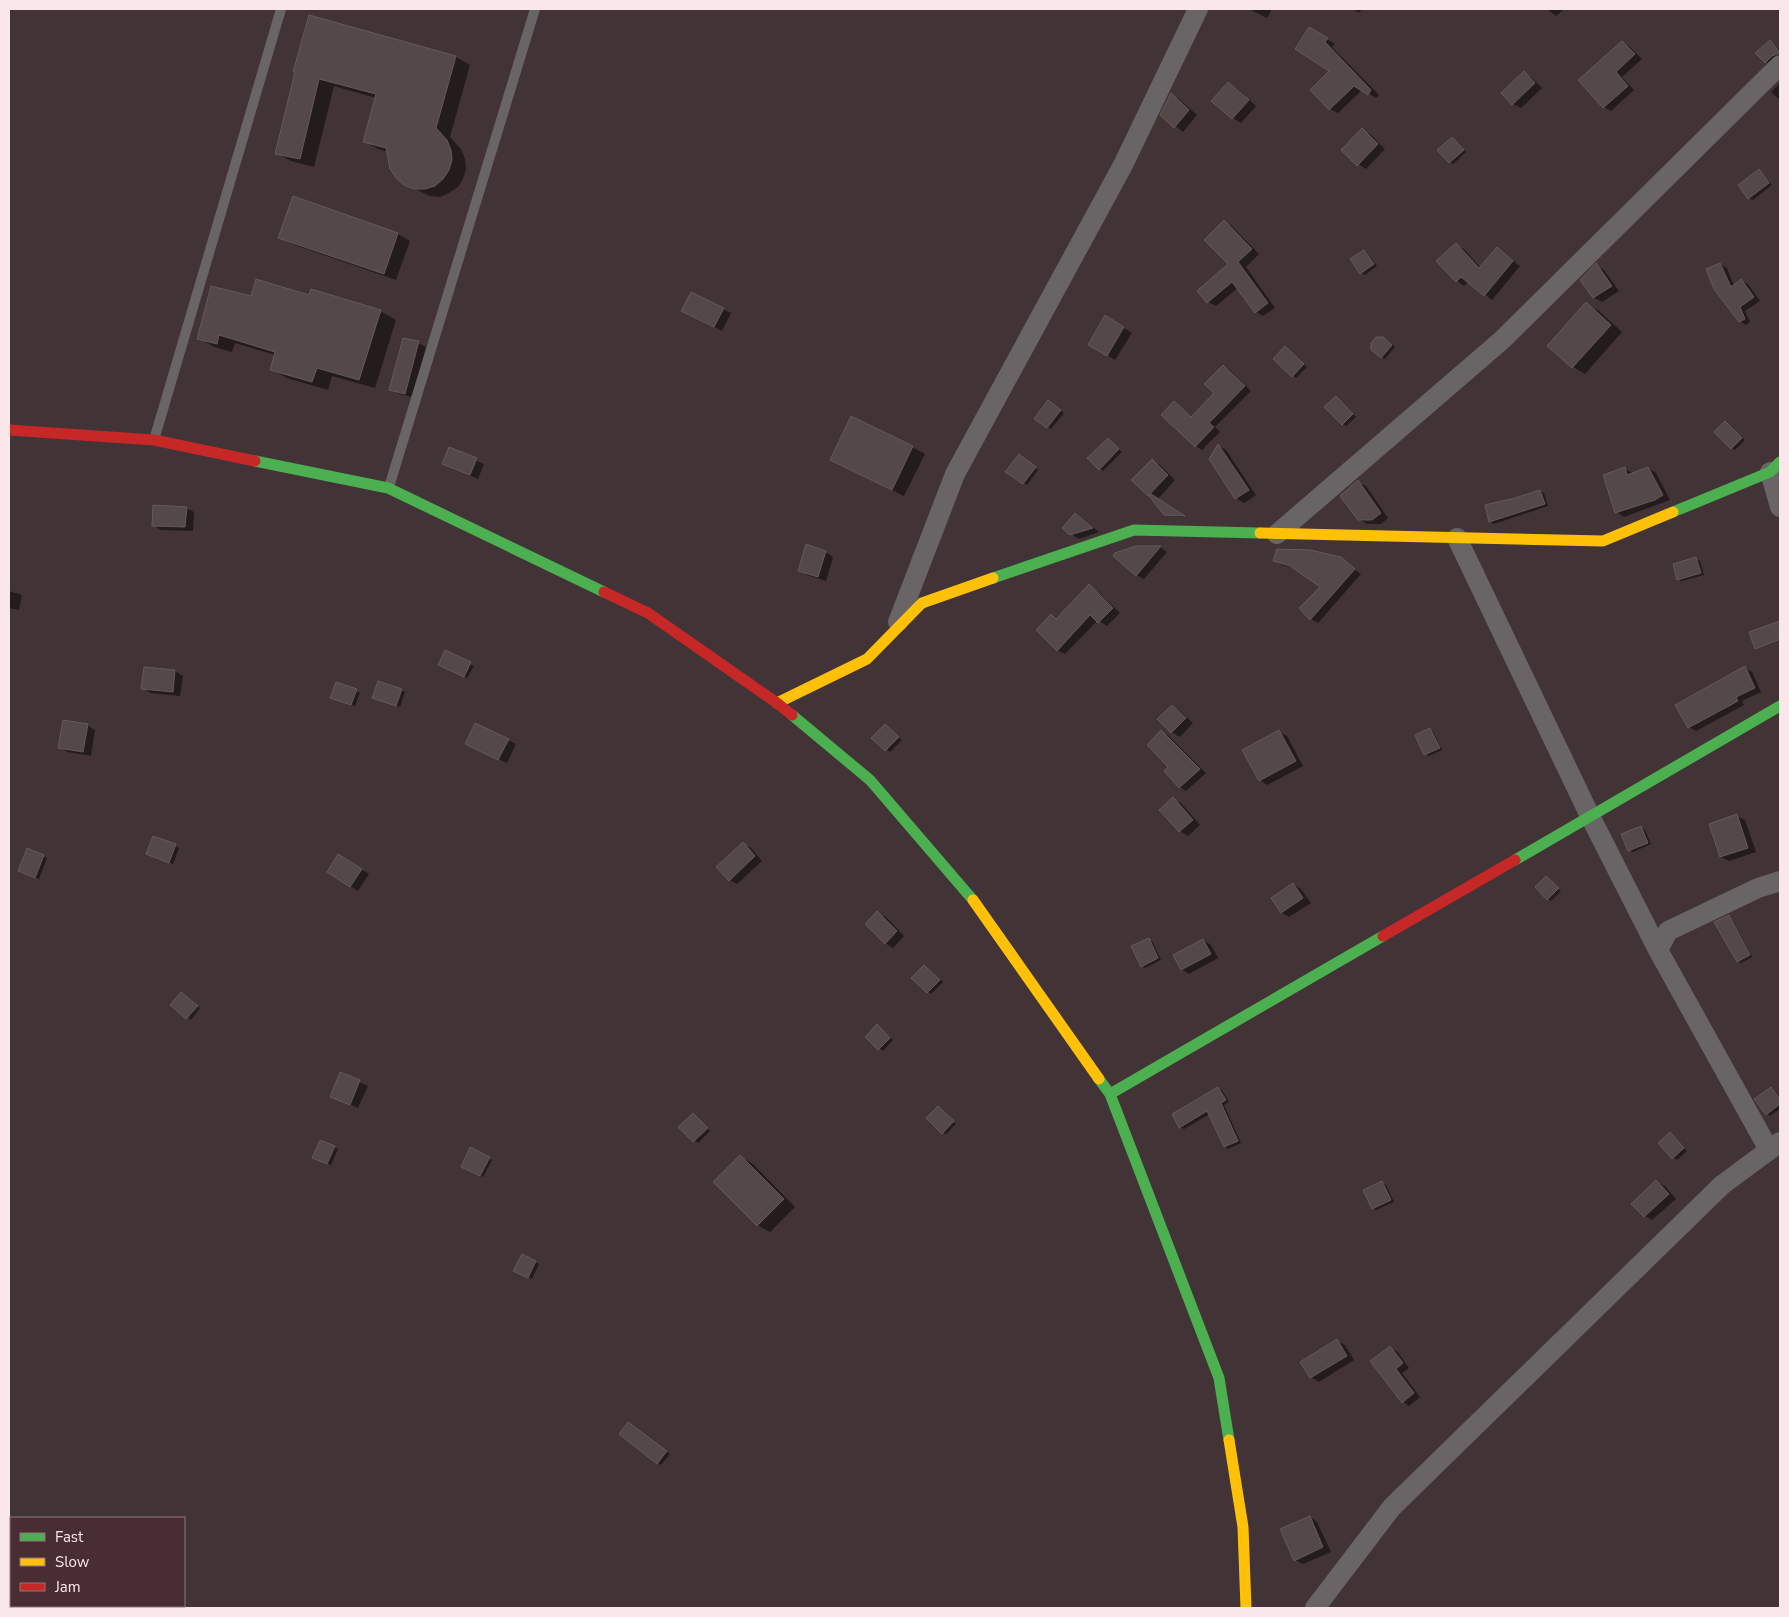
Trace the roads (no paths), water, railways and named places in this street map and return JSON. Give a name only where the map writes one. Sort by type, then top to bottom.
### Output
[{"type":"main road","points":[[9,430],[154,440],[388,488],[648,613],[777,703],[870,780],[970,895],[1110,1094],[1219,1378],[1243,1527],[1246,1608]]},
{"type":"main road","points":[[777,703],[867,659],[922,603],[1134,530],[1603,541],[1775,467]]},
{"type":"main road","points":[[1110,1094],[1780,706]]},
{"type":"street","points":[[895,631],[955,474],[1123,165],[1198,9]]},
{"type":"street","points":[[1277,534],[1502,340],[1780,65]]},
{"type":"street","points":[[1775,467],[1780,507]]},
{"type":"street","points":[[1315,1608],[1392,1507],[1722,1185],[1775,1146],[1658,950],[1590,816],[1457,538]]},
{"type":"street","points":[[1658,950],[1668,931],[1758,888],[1780,881]]},
{"type":"lane","points":[[154,440],[281,9]]},
{"type":"lane","points":[[388,488],[535,9]]}]
